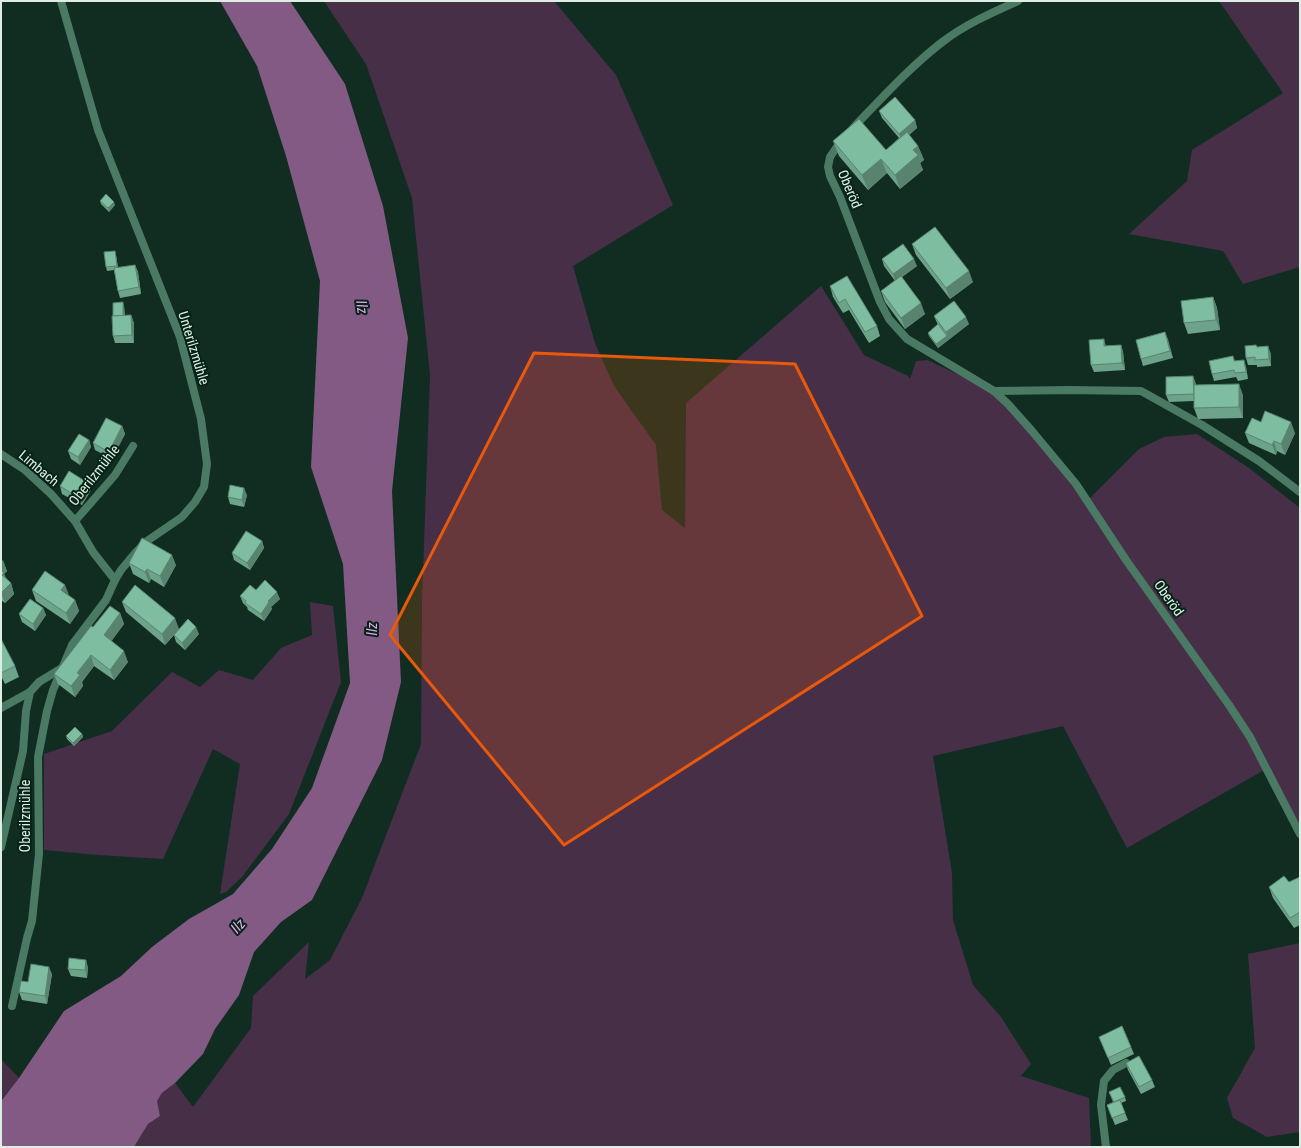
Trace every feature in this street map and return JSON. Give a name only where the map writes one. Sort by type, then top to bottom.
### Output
[{"type":"street","name":"Unterilzmühle","points":[[61,1],[98,130],[180,336],[201,419],[207,464],[204,487],[195,502],[182,517],[147,541],[136,552],[115,580],[106,600],[72,645],[62,668]]},
{"type":"street","name":"Oberöd","points":[[1018,1],[977,20],[942,42],[914,66],[843,138],[830,158],[828,167],[830,176],[840,197],[880,302],[889,320],[907,339],[994,391],[1032,431],[1076,484],[1250,737],[1300,834]]},
{"type":"street","points":[[994,391],[1141,391],[1202,425],[1259,461],[1300,492]]},
{"type":"street","name":"Oberilzmühle","points":[[115,580],[89,546],[75,521],[115,475],[133,446]]},
{"type":"street","name":"Limbach","points":[[1,454],[25,470],[51,494],[75,521]]},
{"type":"street","name":"Oberilzmühle","points":[[12,1006],[33,916],[39,854],[38,756],[47,711],[62,668]]},
{"type":"street","points":[[1,708],[30,692],[39,682],[62,668]]},
{"type":"street","name":"Oberilzmühle","points":[[1,847],[23,751],[26,711],[30,692]]},
{"type":"street","points":[[1106,1147],[1100,1106],[1104,1081],[1113,1070],[1126,1063]]},
{"type":"highlighted area","points":[[534,353],[795,364],[922,616],[564,845],[390,635]]},
{"type":"shaded area","points":[[324,1],[554,1],[616,75],[673,205],[573,266],[595,343],[614,386],[656,445],[662,510],[685,528],[686,403],[821,286],[864,355],[908,376],[910,379],[916,361],[927,360],[994,391],[1087,501],[1139,449],[1164,437],[1197,434],[1249,468],[1300,508],[1300,833],[1266,769],[1127,848],[1063,726],[933,756],[952,873],[953,920],[973,985],[1001,1017],[1031,1064],[1021,1076],[1089,1098],[1091,1147],[134,1147],[148,1124],[160,1116],[157,1101],[162,1093],[175,1083],[193,1107],[251,1028],[253,996],[309,942],[305,979],[330,960],[362,898],[421,744],[422,601],[430,375],[412,198],[366,64]]},
{"type":"shaded area","points":[[1219,1],[1300,1],[1300,267],[1243,284],[1223,251],[1129,234],[1187,181],[1192,150],[1283,93]]},
{"type":"shaded area","points":[[310,602],[333,606],[341,682],[289,814],[242,877],[226,892],[220,894],[240,764],[213,749],[163,859],[44,850],[44,754],[112,731],[172,672],[200,687],[219,670],[253,680],[281,648],[312,635]]},
{"type":"shaded area","points":[[1300,943],[1300,1132],[1267,1137],[1233,1118],[1227,1098],[1255,1048],[1248,954]]},
{"type":"shaded area","points":[[1,1059],[19,1078],[1,1100]]},
{"type":"water","name":"Ilz","points":[[220,1],[290,1],[345,84],[383,206],[408,338],[392,491],[401,682],[382,760],[312,900],[281,922],[254,952],[239,995],[215,1029],[203,1054],[175,1083],[162,1093],[157,1101],[160,1116],[148,1124],[134,1147],[1,1147],[1,1101],[19,1078],[64,1011],[121,976],[152,947],[189,919],[233,894],[272,849],[312,788],[350,683],[343,564],[311,467],[320,281],[286,156],[257,66]]},
{"type":"building","points":[[895,97],[915,120],[899,134],[879,111]]},
{"type":"building","points":[[859,119],[886,150],[907,132],[918,146],[913,150],[918,155],[895,175],[881,159],[862,175],[833,141]]},
{"type":"building","points":[[106,194],[114,202],[108,208],[100,201]]},
{"type":"building","points":[[935,227],[969,271],[946,288],[912,244]]},
{"type":"building","points":[[903,244],[914,259],[893,274],[882,259]]},
{"type":"building","points":[[115,251],[117,266],[106,267],[104,252]]},
{"type":"building","points":[[135,265],[139,287],[118,291],[114,268]]},
{"type":"building","points":[[847,276],[877,326],[865,332],[845,299],[839,303],[830,286]]},
{"type":"building","points":[[901,276],[921,303],[901,318],[881,291]]},
{"type":"building","points":[[1213,297],[1216,320],[1184,323],[1181,301]]},
{"type":"building","points":[[954,301],[966,317],[946,332],[934,316]]},
{"type":"building","points":[[123,302],[123,316],[113,316],[113,303]]},
{"type":"building","points":[[131,315],[132,335],[113,336],[112,316]]},
{"type":"building","points":[[938,324],[947,336],[936,344],[928,333]]},
{"type":"building","points":[[1165,332],[1170,351],[1141,359],[1136,340]]},
{"type":"building","points":[[1104,339],[1104,346],[1121,345],[1122,363],[1091,365],[1089,340]]},
{"type":"building","points":[[1256,345],[1257,347],[1268,346],[1269,359],[1255,360],[1255,357],[1246,358],[1245,346]]},
{"type":"building","points":[[1233,356],[1234,361],[1244,360],[1246,372],[1235,373],[1234,370],[1212,374],[1209,361]]},
{"type":"building","points":[[1193,376],[1194,394],[1166,395],[1166,377]]},
{"type":"building","points":[[1239,384],[1239,407],[1194,408],[1194,385]]},
{"type":"building","points":[[1265,411],[1291,422],[1281,444],[1274,441],[1272,445],[1245,433],[1252,418],[1261,422]]},
{"type":"building","points":[[106,418],[122,426],[109,452],[93,443]]},
{"type":"building","points":[[79,434],[89,440],[78,457],[68,451]]},
{"type":"building","points":[[69,471],[88,483],[79,498],[60,486]]},
{"type":"building","points":[[230,485],[244,488],[242,500],[228,497]]},
{"type":"building","points":[[246,531],[262,541],[247,563],[232,553]]},
{"type":"building","points":[[142,538],[172,555],[160,576],[147,569],[145,572],[129,563]]},
{"type":"building","points":[[1,570],[4,573],[2,575],[11,583],[1,593]]},
{"type":"building","points":[[45,571],[65,585],[61,590],[75,600],[66,613],[32,590]]},
{"type":"building","points":[[265,580],[277,592],[268,601],[269,602],[261,614],[245,603],[246,601],[240,596],[250,585],[256,590]]},
{"type":"building","points":[[135,585],[175,618],[162,634],[122,602]]},
{"type":"building","points":[[30,599],[43,608],[33,624],[19,614]]},
{"type":"building","points":[[110,606],[120,613],[104,635],[124,651],[110,670],[91,655],[77,673],[80,675],[71,686],[54,674],[91,626],[93,627]]},
{"type":"building","points":[[188,619],[196,627],[182,643],[174,635]]},
{"type":"building","points":[[1,639],[15,666],[1,673]]},
{"type":"building","points":[[75,727],[82,734],[73,743],[66,736]]},
{"type":"building","points":[[1284,876],[1289,882],[1300,877],[1300,912],[1290,918],[1269,887]]},
{"type":"building","points":[[69,958],[86,960],[85,970],[68,969]]},
{"type":"building","points":[[31,964],[49,967],[45,996],[19,992],[21,981],[28,982]]},
{"type":"building","points":[[1122,1026],[1131,1047],[1108,1058],[1099,1037]]},
{"type":"building","points":[[1139,1056],[1152,1080],[1139,1087],[1126,1063]]},
{"type":"building","points":[[1120,1087],[1125,1097],[1114,1102],[1109,1092]]},
{"type":"building","points":[[1120,1100],[1125,1113],[1112,1118],[1107,1105]]}]
